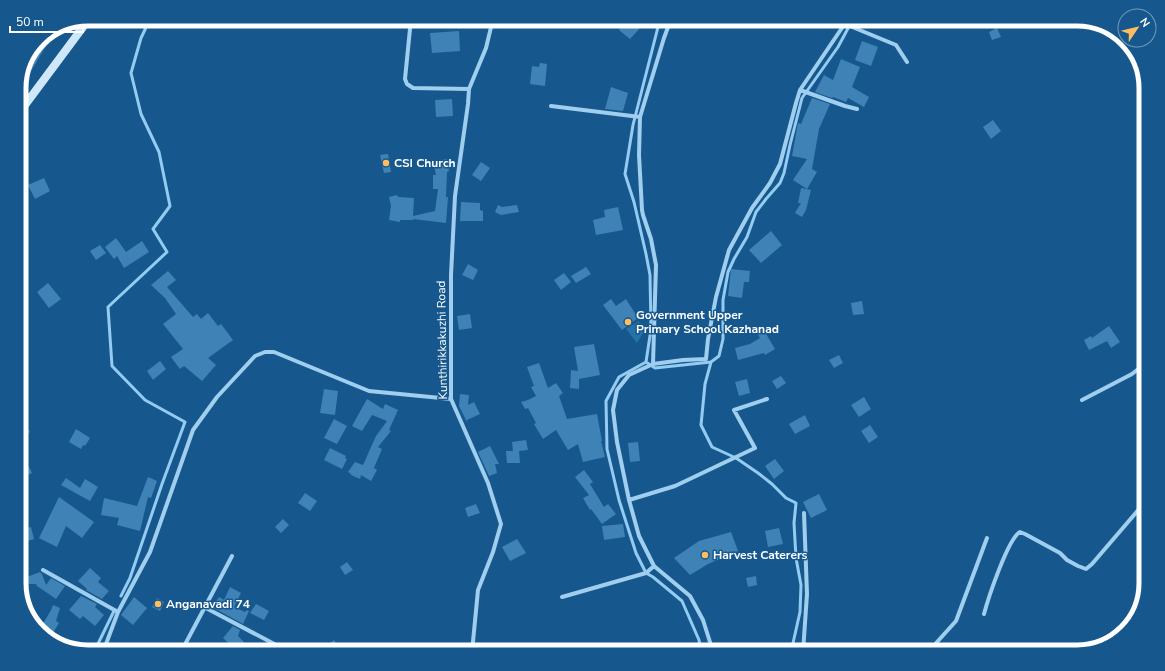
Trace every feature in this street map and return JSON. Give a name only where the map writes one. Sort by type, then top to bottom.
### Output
[{"type":"street","points":[[26,104],[84,26]]},
{"type":"street","points":[[410,26],[405,79],[407,84],[413,88],[469,89]]},
{"type":"street","name":"Kunthirikkakuzhi Road","points":[[473,645],[478,590],[493,552],[501,524],[488,483],[451,400],[451,275],[455,196],[469,89],[486,48],[491,26]]},
{"type":"street","points":[[653,364],[656,265],[642,210],[639,155],[640,117],[668,26]]},
{"type":"street","points":[[711,645],[703,620],[690,596],[654,566],[639,536],[629,500],[617,442],[613,410],[617,390],[629,374],[653,364],[706,359],[708,339],[716,297],[729,250],[752,208],[770,183],[780,164],[800,90],[844,26]]},
{"type":"street","points":[[850,26],[896,45],[907,62]]},
{"type":"street","points":[[800,90],[857,109]]},
{"type":"street","points":[[551,106],[640,117]]},
{"type":"street","points":[[106,645],[118,612],[150,552],[194,430],[217,397],[255,356],[265,352],[274,352],[369,391],[451,400]]},
{"type":"street","points":[[1082,400],[1132,374],[1139,368]]},
{"type":"street","points":[[629,500],[675,486],[755,448],[734,410],[767,399]]},
{"type":"street","points":[[984,614],[988,598],[1009,546],[1017,534],[1020,532],[1026,534],[1060,553],[1067,560],[1086,569],[1139,509]]},
{"type":"street","points":[[803,645],[807,594],[804,513]]},
{"type":"street","points":[[934,645],[956,621],[987,538]]},
{"type":"street","points":[[185,645],[232,556]]},
{"type":"street","points":[[562,597],[646,573],[654,566]]},
{"type":"street","points":[[43,570],[118,612]]},
{"type":"street","points":[[204,607],[276,645]]},
{"type":"lane","points":[[74,28],[80,32]]},
{"type":"shaded area","points":[[639,321],[643,333],[637,343],[626,329]]},
{"type":"building","points":[[623,26],[638,26],[640,28],[630,39],[619,30]]},
{"type":"building","points":[[997,28],[1001,37],[992,40],[989,32]]},
{"type":"building","points":[[459,31],[460,51],[432,53],[430,33]]},
{"type":"building","points":[[862,41],[878,47],[871,66],[855,60]]},
{"type":"building","points":[[45,43],[47,44],[30,73],[28,72],[36,54]]},
{"type":"building","points":[[841,59],[860,67],[852,87],[869,97],[864,107],[848,98],[846,102],[815,92],[824,75],[833,80]]},
{"type":"building","points":[[540,63],[547,64],[545,86],[530,84],[532,66],[539,67]]},
{"type":"building","points":[[611,87],[628,93],[623,111],[605,109]]},
{"type":"building","points":[[812,98],[830,104],[819,129],[812,169],[817,172],[807,189],[793,180],[807,159],[792,156],[798,123],[801,124]]},
{"type":"building","points":[[452,99],[453,116],[436,117],[435,100]]},
{"type":"building","points":[[993,120],[1001,131],[991,139],[983,127]]},
{"type":"building","name":"CSI Church","points":[[388,154],[391,172],[384,173],[380,155]]},
{"type":"building","points":[[447,159],[449,171],[447,172],[446,197],[448,197],[446,223],[413,219],[400,220],[400,222],[389,220],[391,206],[389,197],[397,195],[398,197],[414,198],[413,216],[435,211],[438,189],[433,189],[433,175],[436,175],[433,161]]},
{"type":"building","points":[[481,162],[490,168],[481,181],[472,175]]},
{"type":"building","points":[[44,178],[50,191],[35,199],[28,185]]},
{"type":"building","points":[[801,188],[811,190],[806,210],[802,217],[795,213],[801,203],[798,203]]},
{"type":"building","points":[[461,202],[480,203],[480,210],[483,211],[483,221],[460,221]]},
{"type":"building","points":[[498,205],[502,207],[517,205],[519,212],[501,215],[495,212]]},
{"type":"building","points":[[618,207],[623,230],[596,235],[593,220],[605,217],[604,210]]},
{"type":"building","points":[[771,231],[782,245],[761,263],[749,250]]},
{"type":"building","points":[[116,238],[126,252],[142,241],[149,252],[124,268],[117,256],[114,259],[105,247]]},
{"type":"building","points":[[100,245],[106,253],[96,260],[90,251]]},
{"type":"building","points":[[468,264],[478,270],[473,280],[462,275]]},
{"type":"building","points":[[586,267],[591,274],[576,283],[571,276]]},
{"type":"building","points":[[731,269],[750,271],[749,282],[744,282],[742,298],[728,296]]},
{"type":"building","points":[[168,271],[176,280],[167,287],[193,317],[197,314],[201,319],[208,313],[218,326],[221,324],[233,340],[208,358],[216,365],[202,381],[184,366],[180,369],[171,357],[183,349],[163,324],[176,314],[165,298],[151,285]]},
{"type":"building","points":[[564,273],[571,282],[561,290],[554,280]]},
{"type":"building","points":[[48,283],[61,299],[49,308],[37,292]]},
{"type":"building","points":[[611,299],[616,306],[626,299],[638,318],[622,330],[603,305]]},
{"type":"building","points":[[862,301],[864,314],[853,315],[851,303]]},
{"type":"building","points":[[470,314],[472,328],[459,330],[457,316]]},
{"type":"building","points":[[1109,326],[1120,342],[1111,348],[1107,341],[1089,350],[1084,340],[1091,336],[1092,338]]},
{"type":"building","points":[[762,327],[775,349],[765,355],[764,353],[738,360],[735,348],[750,344],[760,338],[756,331]]},
{"type":"building","points":[[594,344],[600,375],[579,379],[579,389],[570,388],[571,370],[578,371],[574,347]]},
{"type":"building","points":[[839,355],[843,363],[834,368],[829,360]]},
{"type":"building","points":[[160,361],[166,369],[153,380],[147,371]]},
{"type":"building","points":[[539,363],[548,388],[556,383],[563,393],[559,396],[567,419],[597,414],[605,457],[583,462],[578,444],[568,450],[556,430],[543,439],[534,424],[536,423],[528,408],[525,409],[521,402],[536,396],[531,387],[534,386],[527,367]]},
{"type":"building","points":[[781,376],[786,383],[777,389],[772,381]]},
{"type":"building","points":[[747,379],[750,393],[739,396],[735,382]]},
{"type":"building","points":[[324,389],[338,391],[335,415],[320,413]]},
{"type":"building","points":[[460,394],[469,395],[468,405],[474,402],[480,414],[467,420],[467,422],[459,406]]},
{"type":"building","points":[[864,397],[871,409],[859,417],[851,405]]},
{"type":"building","points":[[367,399],[383,409],[385,404],[398,410],[389,430],[391,431],[378,447],[382,449],[374,468],[377,470],[371,481],[361,475],[360,479],[348,472],[355,462],[363,465],[376,436],[387,421],[372,415],[362,431],[352,426]]},
{"type":"building","points":[[805,415],[810,426],[795,434],[789,424]]},
{"type":"building","points":[[334,419],[347,426],[337,444],[324,438]]},
{"type":"building","points":[[870,425],[878,437],[869,443],[861,431]]},
{"type":"building","points":[[26,427],[30,432],[26,435]]},
{"type":"building","points":[[76,429],[90,438],[81,449],[69,442]]},
{"type":"building","points":[[526,440],[528,450],[519,451],[520,463],[507,463],[506,451],[513,451],[512,442]]},
{"type":"building","points":[[638,442],[640,461],[630,462],[628,443]]},
{"type":"building","points":[[490,446],[499,464],[495,464],[497,473],[489,476],[478,452]]},
{"type":"building","points":[[330,448],[346,456],[345,458],[347,459],[342,469],[324,460]]},
{"type":"building","points":[[775,459],[784,471],[774,479],[765,466]]},
{"type":"building","points":[[28,465],[32,473],[26,476],[26,466]]},
{"type":"building","points":[[584,470],[593,482],[590,484],[604,507],[608,504],[616,514],[602,524],[591,509],[590,510],[583,498],[589,495],[575,477]]},
{"type":"building","points":[[148,477],[157,481],[151,498],[148,497],[140,531],[117,525],[119,518],[101,515],[104,498],[137,506]]},
{"type":"building","points":[[66,478],[80,488],[85,479],[98,487],[90,501],[61,485]]},
{"type":"building","points":[[305,493],[317,501],[310,511],[298,503]]},
{"type":"building","points":[[819,494],[827,510],[811,518],[803,502]]},
{"type":"building","points":[[59,497],[94,522],[82,538],[66,526],[57,547],[39,538]]},
{"type":"building","points":[[476,504],[480,513],[468,517],[465,508]]},
{"type":"building","points":[[283,519],[289,525],[281,533],[275,527]]},
{"type":"building","points":[[623,524],[625,537],[604,540],[602,526]]},
{"type":"building","points":[[31,527],[34,539],[26,541],[26,528]]},
{"type":"building","points":[[779,528],[783,544],[768,547],[765,531]]},
{"type":"building","name":"Harvest Caterers","points":[[731,532],[738,551],[708,564],[690,575],[674,558],[699,541]]},
{"type":"building","points":[[517,539],[526,553],[510,561],[502,547]]},
{"type":"building","points":[[347,562],[353,570],[345,575],[340,567]]},
{"type":"building","points":[[90,568],[101,578],[98,582],[109,591],[102,599],[86,590],[87,589],[78,581]]},
{"type":"building","points":[[40,572],[46,585],[51,578],[65,586],[56,599],[36,584],[26,584],[26,573],[27,577]]},
{"type":"building","points":[[756,576],[757,585],[748,587],[746,578]]},
{"type":"building","points":[[230,587],[241,593],[234,607],[245,612],[247,610],[249,611],[243,624],[212,607],[219,597],[224,600]]},
{"type":"building","points":[[81,596],[97,604],[95,607],[104,615],[95,626],[83,616],[80,619],[69,610]]},
{"type":"building","points":[[134,597],[147,608],[133,625],[121,615]]},
{"type":"building","name":"Anganavadi 74","points":[[157,598],[164,602],[160,611],[152,607]]},
{"type":"building","points":[[256,604],[269,611],[264,620],[250,613]]},
{"type":"building","points":[[53,605],[60,608],[56,621],[59,623],[52,634],[42,625]]},
{"type":"building","points":[[233,626],[240,630],[238,636],[244,642],[242,645],[231,645],[223,638]]},
{"type":"building","points":[[334,640],[337,645],[328,645]]},
{"type":"waterway","points":[[121,596],[130,578],[185,422],[145,400],[112,366],[108,307],[167,252],[153,229],[170,206],[159,152],[141,114],[131,73],[141,38],[147,26]]},
{"type":"waterway","points":[[646,362],[651,329],[650,275],[634,202],[625,174],[633,125],[658,26]]},
{"type":"waterway","points":[[700,645],[682,601],[646,573],[636,553],[619,500],[607,449],[606,401],[619,377],[646,362],[655,368],[711,362],[719,356],[723,339],[723,300],[728,272],[747,237],[756,212],[780,183],[784,173],[802,98],[838,47],[849,26]]},
{"type":"waterway","points":[[711,362],[705,384],[701,425],[712,447],[736,458],[772,484],[786,498],[796,503],[794,523],[796,558],[801,585],[800,612],[793,645]]},
{"type":"waterway","points":[[97,645],[114,611]]},
{"type":"place","name":"CSI Church","points":[[386,163]]},
{"type":"place","name":"Government Upper Primary School Kazhanad","points":[[628,322]]},
{"type":"place","name":"Harvest Caterers","points":[[705,555]]},
{"type":"place","name":"Anganavadi 74","points":[[158,604]]}]
